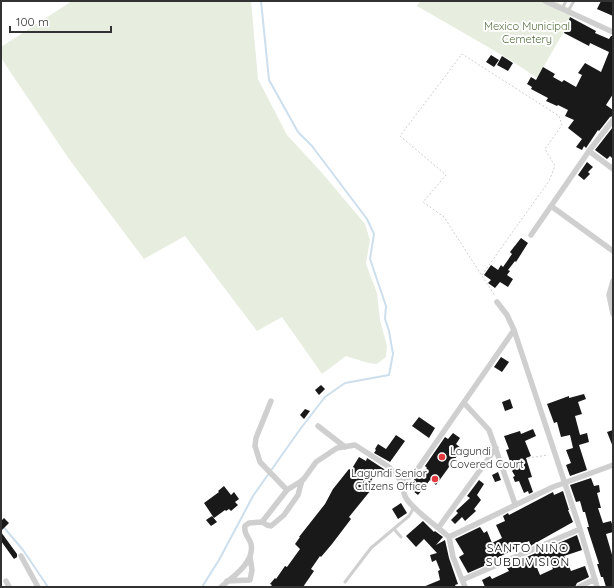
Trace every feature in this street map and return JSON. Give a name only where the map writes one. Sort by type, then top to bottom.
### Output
[{"type":"street","points":[[545,1],[613,32]]},
{"type":"street","points":[[531,235],[589,151],[613,120]]},
{"type":"street","points":[[589,151],[613,169]]},
{"type":"street","points":[[551,206],[613,251]]},
{"type":"street","points":[[613,281],[609,295],[613,314]]},
{"type":"street","points":[[497,302],[507,315],[514,330],[563,482],[580,529],[597,587]]},
{"type":"street","points":[[465,587],[453,557],[449,537],[405,498],[402,488],[404,483],[417,470],[514,330]]},
{"type":"street","points":[[271,401],[254,446],[260,462],[288,490]]},
{"type":"street","points":[[464,403],[489,430],[514,504]]},
{"type":"street","points":[[318,426],[345,447]]},
{"type":"street","points":[[262,522],[288,490],[302,480],[316,462],[337,448],[355,445],[389,467],[404,483]]},
{"type":"street","points":[[439,528],[496,448]]},
{"type":"street","points":[[449,537],[514,504],[563,482],[613,465]]},
{"type":"street","points":[[227,581],[250,580],[252,570],[250,557],[251,544],[244,529],[245,526],[249,523],[262,522],[271,526],[284,515],[298,496],[302,480]]},
{"type":"street","points":[[462,580],[580,529]]},
{"type":"street","points":[[21,556],[38,587]]},
{"type":"street","points":[[221,587],[240,570],[250,557]]},
{"type":"street","points":[[579,587],[595,580]]},
{"type":"street","points":[[6,581],[10,587]]},
{"type":"lane","points":[[562,8],[566,1]]},
{"type":"lane","points":[[568,11],[574,1]]},
{"type":"lane","points":[[345,582],[371,548],[409,516],[413,506]]},
{"type":"lane","points":[[394,529],[401,538]]},
{"type":"path","points":[[482,275],[549,181],[555,166],[545,149],[562,125],[559,116],[462,54],[400,136],[446,175],[423,202],[444,217],[482,275],[497,302]]},
{"type":"path","points":[[528,458],[555,454]]},
{"type":"green space","points":[[72,1],[251,1],[258,79],[287,135],[323,174],[365,224],[370,240],[366,264],[377,293],[380,320],[387,346],[386,357],[377,364],[368,363],[346,356],[322,374],[282,317],[257,331],[185,236],[144,259],[69,159],[1,58],[1,47]]},
{"type":"green space","name":"Mexico Municipal Cemetery","points":[[420,1],[555,1],[572,9],[566,28],[537,78],[512,61],[417,6]]},
{"type":"building","points":[[601,1],[613,1],[613,16],[597,9]]},
{"type":"building","points":[[570,17],[596,31],[595,33],[609,39],[613,36],[613,94],[606,105],[613,110],[613,116],[610,117],[599,131],[598,130],[586,148],[584,146],[582,150],[576,147],[582,139],[568,128],[574,120],[565,116],[568,110],[546,101],[548,98],[531,89],[532,87],[527,84],[531,77],[536,80],[543,67],[555,74],[553,77],[562,82],[564,80],[576,87],[582,75],[578,73],[585,63],[601,72],[609,52],[590,43],[589,46],[564,33]]},
{"type":"building","points":[[491,55],[499,60],[494,67],[486,62]]},
{"type":"building","points":[[502,56],[513,63],[508,71],[497,65]]},
{"type":"building","points":[[613,127],[613,159],[610,156],[607,159],[595,150]]},
{"type":"building","points":[[587,162],[593,167],[588,172],[590,174],[584,180],[578,175]]},
{"type":"building","points":[[521,238],[528,243],[516,262],[515,261],[508,270],[510,271],[507,275],[513,279],[508,287],[500,282],[495,288],[488,283],[491,280],[484,275],[491,265],[498,270],[501,265],[503,267],[512,254],[510,252]]},
{"type":"building","points":[[501,357],[509,362],[502,372],[494,367]]},
{"type":"building","points":[[321,385],[325,389],[319,395],[315,390]]},
{"type":"building","points":[[584,394],[586,399],[578,402],[582,414],[575,416],[580,435],[587,433],[589,442],[579,445],[587,470],[570,476],[566,465],[571,463],[566,450],[573,448],[570,435],[561,437],[557,422],[554,423],[547,404],[569,396],[569,398]]},
{"type":"building","points":[[510,399],[513,408],[505,411],[502,402]]},
{"type":"building","points":[[305,409],[310,411],[304,419],[300,415]]},
{"type":"building","points":[[419,417],[435,428],[429,438],[412,426]]},
{"type":"building","points":[[533,429],[536,436],[525,441],[531,456],[526,458],[532,477],[528,478],[533,492],[529,494],[528,491],[524,493],[519,481],[515,482],[513,477],[515,476],[506,450],[509,449],[504,436],[520,431],[521,434]]},
{"type":"building","points":[[613,430],[613,447],[607,432]]},
{"type":"building","name":"Lagundi Covered Court","points":[[453,433],[460,438],[456,444],[462,449],[436,485],[430,480],[418,495],[408,487],[418,475],[420,477],[427,468],[425,466],[445,437],[448,439]]},
{"type":"building","points":[[396,435],[405,441],[390,462],[374,453],[378,444],[386,449]]},
{"type":"building","points":[[359,457],[366,461],[367,458],[387,471],[385,474],[378,470],[371,481],[375,485],[349,517],[351,519],[332,544],[321,557],[320,556],[311,569],[314,571],[303,587],[270,587],[272,585],[270,584],[275,578],[276,579],[285,566],[287,567],[300,549],[295,544],[299,537],[325,504],[333,489],[349,469],[351,470]]},
{"type":"building","points":[[498,472],[501,480],[495,482],[492,475]]},
{"type":"building","points":[[591,478],[594,486],[599,485],[600,492],[597,493],[601,508],[598,508],[603,523],[611,521],[613,527],[613,532],[606,534],[613,558],[613,587],[606,587],[603,577],[601,577],[597,564],[599,564],[587,527],[589,527],[585,512],[583,512],[580,501],[576,502],[570,485]]},
{"type":"building","points":[[479,480],[484,484],[477,495],[481,500],[474,509],[476,511],[465,521],[462,517],[455,524],[451,520],[458,513],[456,511],[470,498],[467,496]]},
{"type":"building","points":[[224,486],[231,495],[234,492],[239,499],[235,502],[238,505],[231,511],[229,509],[226,511],[225,510],[214,518],[204,503],[219,492],[218,491]]},
{"type":"building","points":[[563,491],[573,522],[531,546],[529,541],[484,566],[468,573],[459,557],[464,554],[455,539],[480,527],[484,533],[487,531],[492,543],[502,538],[496,525],[505,521],[503,516],[508,513],[509,515],[553,492],[554,495]]},
{"type":"building","points":[[401,503],[407,513],[398,519],[392,509]]},
{"type":"building","points":[[212,516],[217,522],[211,526],[206,520]]},
{"type":"building","points":[[4,518],[9,523],[1,531],[1,521]]},
{"type":"building","points":[[423,521],[434,532],[435,531],[443,537],[436,545],[445,540],[449,558],[458,584],[455,585],[456,587],[423,587],[440,580],[438,571],[440,570],[436,560],[432,562],[430,555],[437,553],[424,539],[416,547],[406,536]]},
{"type":"building","points":[[1,532],[17,554],[17,557],[14,559],[1,541]]},
{"type":"building","points":[[577,535],[582,550],[564,556],[571,571],[585,566],[589,577],[577,583],[575,587],[485,587],[482,580],[490,576],[492,579],[509,571],[507,568],[522,559]],"holes":[[[547,558],[553,569],[540,575],[535,563]]]},
{"type":"waterway","points":[[202,587],[219,560],[253,496],[325,397],[345,383],[389,375],[393,354],[389,331],[385,319],[386,306],[370,259],[374,234],[367,219],[312,146],[298,132],[269,80],[261,1]]},
{"type":"waterway","points":[[1,524],[23,550],[48,587]]},
{"type":"place","name":"Lagundi Covered Court","points":[[442,457]]},
{"type":"place","name":"Lagundi Senior Citizens Office","points":[[435,479]]},
{"type":"district","name":"SANTO NIÑO SUBDIVISION","points":[[528,554]]}]
